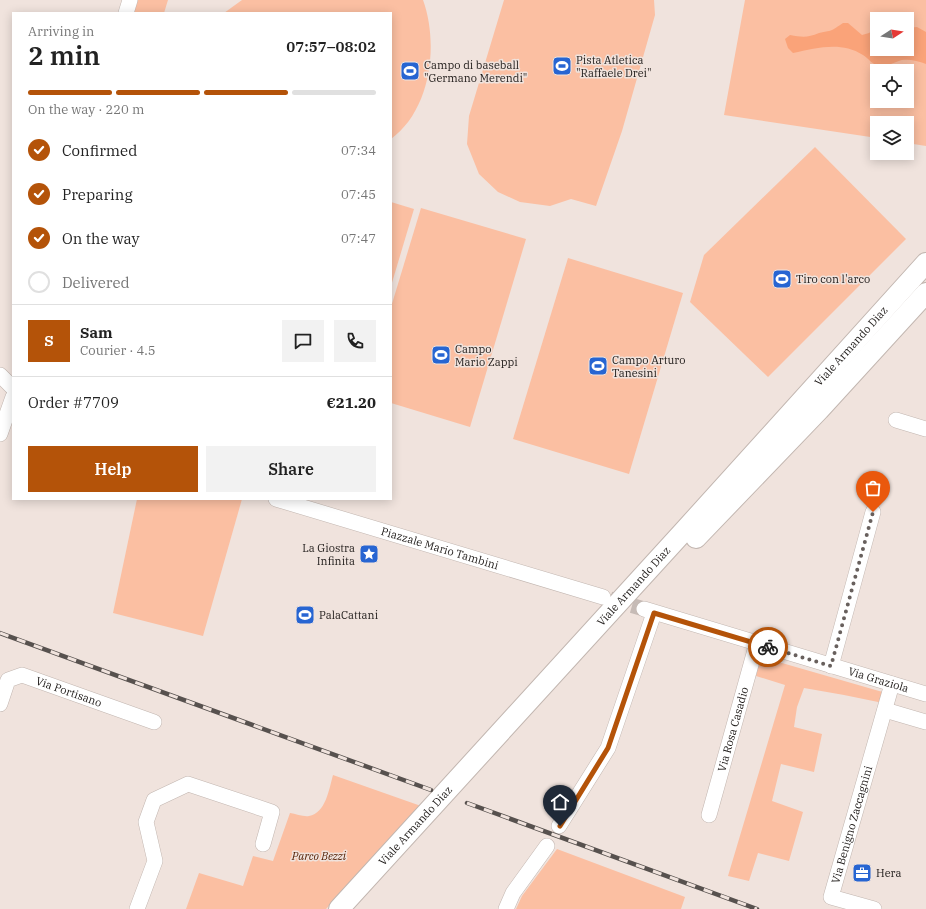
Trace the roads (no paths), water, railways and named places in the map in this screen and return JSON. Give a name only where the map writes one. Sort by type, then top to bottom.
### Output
[{"type":"main road","name":"Viale Armando Diaz","points":[[355,909],[687,537],[926,263]]},
{"type":"main road","name":"Viale Armando Diaz","points":[[339,909],[687,537],[819,410],[926,293]]},
{"type":"main road","points":[[893,330],[926,307]]},
{"type":"street","points":[[126,12],[130,0]]},
{"type":"street","points":[[0,375],[12,387]]},
{"type":"street","points":[[0,434],[9,419],[12,402]]},
{"type":"street","points":[[896,420],[926,429]]},
{"type":"street","name":"Piazzale Mario Tambini","points":[[279,500],[603,597]]},
{"type":"street","points":[[831,666],[873,512]]},
{"type":"street","name":"Via Graziola","points":[[560,826],[608,748],[649,611],[926,694]]},
{"type":"street","name":"Via Rosa Casadio","points":[[709,815],[757,643]]},
{"type":"street","name":"Via Portisano","points":[[0,704],[8,680],[22,675],[154,722]]},
{"type":"street","name":"Via Benigno Zaccagnini","points":[[874,909],[831,897],[892,684]]},
{"type":"street","points":[[885,710],[926,722]]},
{"type":"street","points":[[137,909],[154,861],[146,822],[154,800],[188,784],[272,812],[262,844]]},
{"type":"street","points":[[506,909],[513,893],[547,846]]},
{"type":"tunnel","points":[[610,599],[644,609]]},
{"type":"railway","points":[[0,633],[431,790]]},
{"type":"railway","points":[[467,803],[757,909]]},
{"type":"place","name":"Pista Atletica \"Raffaele Drei\"","points":[[562,66]]},
{"type":"place","name":"Campo di baseball \"Germano Merendi\"","points":[[410,71]]},
{"type":"place","name":"Tiro con l'arco","points":[[782,279]]},
{"type":"place","name":"Campo Mario Zappi","points":[[441,355]]},
{"type":"place","name":"Campo Arturo Tanesini","points":[[598,366]]},
{"type":"place","name":"La Giostra Infinita","points":[[369,554]]},
{"type":"place","name":"PalaCattani","points":[[305,615]]},
{"type":"place","name":"Hera","points":[[862,873]]},
{"type":"park label","name":"Parco Bezzi","points":[[319,856]]}]
